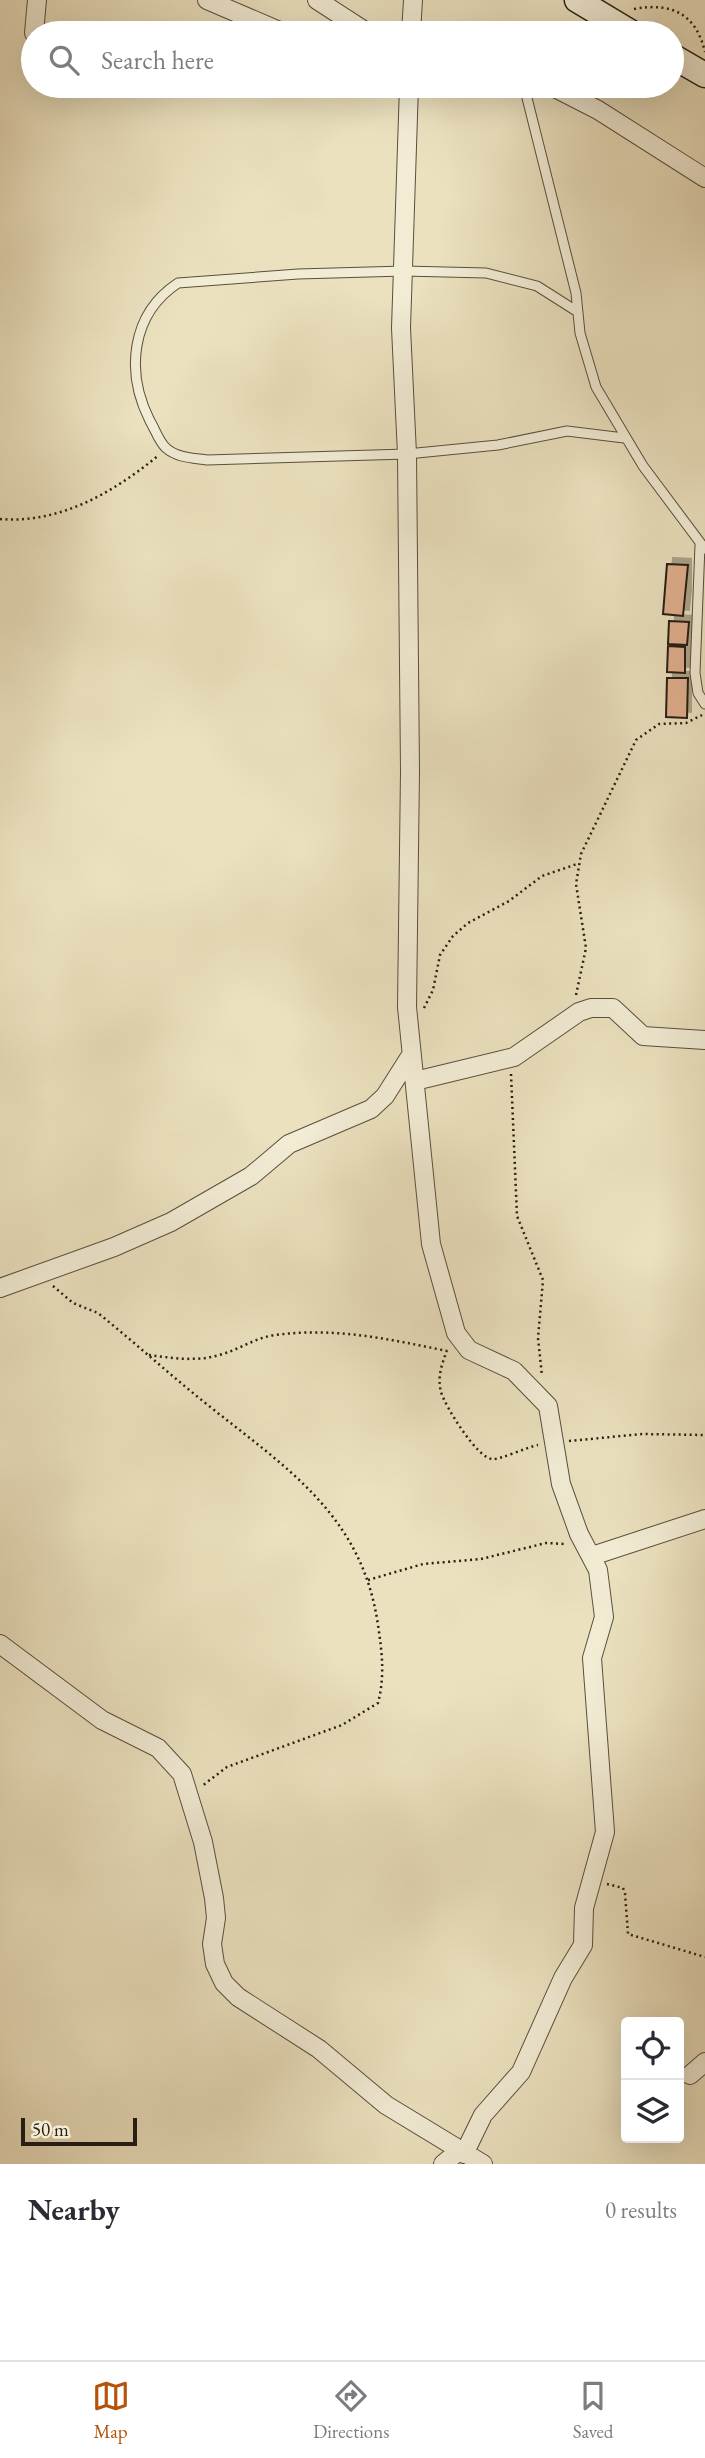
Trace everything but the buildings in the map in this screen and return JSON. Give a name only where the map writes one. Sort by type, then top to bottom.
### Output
[{"type":"street","points":[[35,21],[37,0]]},
{"type":"street","points":[[207,0],[256,21]]},
{"type":"street","points":[[317,0],[349,21]]},
{"type":"street","points":[[412,21],[413,0]]},
{"type":"street","points":[[577,0],[622,21]]},
{"type":"street","points":[[684,63],[705,75]]},
{"type":"street","points":[[402,98],[408,114]]},
{"type":"street","points":[[409,98],[401,328],[407,454],[409,1027],[431,1244],[456,1333],[469,1350],[514,1371],[548,1406],[561,1484],[598,1570],[604,1617],[592,1658],[606,1832],[584,1908],[583,1945],[563,1978],[521,2072],[483,2115],[461,2152],[443,2164]]},
{"type":"street","points":[[574,98],[705,178]]},
{"type":"street","points":[[415,1081],[514,1057],[579,1012],[603,1006],[613,1008],[643,1037],[705,1040]]},
{"type":"street","points":[[0,1287],[42,1274],[172,1222],[251,1176],[289,1144],[371,1109],[385,1096],[411,1055]]},
{"type":"street","points":[[589,1551],[705,1519]]},
{"type":"street","points":[[0,1644],[102,1720],[158,1748],[183,1774],[214,1898],[216,1918],[212,1944],[215,1964],[224,1983],[238,1997],[319,2049],[386,2105],[483,2164]]},
{"type":"street","points":[[690,2075],[705,2062]]},
{"type":"lane","points":[[527,98],[578,312],[580,333],[596,387],[624,438],[702,547],[695,673],[698,693],[705,704]]},
{"type":"lane","points":[[578,312],[537,286],[486,273],[404,271],[245,276],[178,283],[163,293],[147,313],[140,332],[134,366],[147,414],[167,449],[182,456],[207,460],[407,454],[498,446],[553,432],[594,433],[624,438]]},
{"type":"path","points":[[622,21],[658,7],[678,12],[694,23],[705,52]]},
{"type":"path","points":[[0,519],[34,518],[84,503],[121,484],[167,449]]},
{"type":"path","points":[[568,1020],[585,963],[576,884],[577,864],[636,740],[659,724],[685,723],[705,713]]},
{"type":"path","points":[[409,1027],[430,999],[440,955],[453,936],[468,923],[509,901],[542,876],[577,864]]},
{"type":"path","points":[[514,1057],[510,1120],[517,1216],[543,1280],[539,1359],[548,1406]]},
{"type":"path","points":[[42,1274],[73,1303],[98,1313],[275,1459],[324,1503],[348,1535],[364,1565],[383,1659],[383,1687],[378,1703],[342,1725],[227,1767],[206,1780],[192,1804]]},
{"type":"path","points":[[456,1333],[439,1374],[442,1395],[466,1437],[483,1455],[491,1459],[518,1449],[554,1441],[642,1434],[705,1434]]},
{"type":"path","points":[[149,1356],[186,1360],[216,1357],[259,1338],[304,1334],[371,1334],[447,1351]]},
{"type":"path","points":[[368,1580],[423,1564],[481,1559],[546,1544],[589,1551]]},
{"type":"path","points":[[590,1880],[623,1888],[627,1900],[628,1934],[705,1957]]}]
